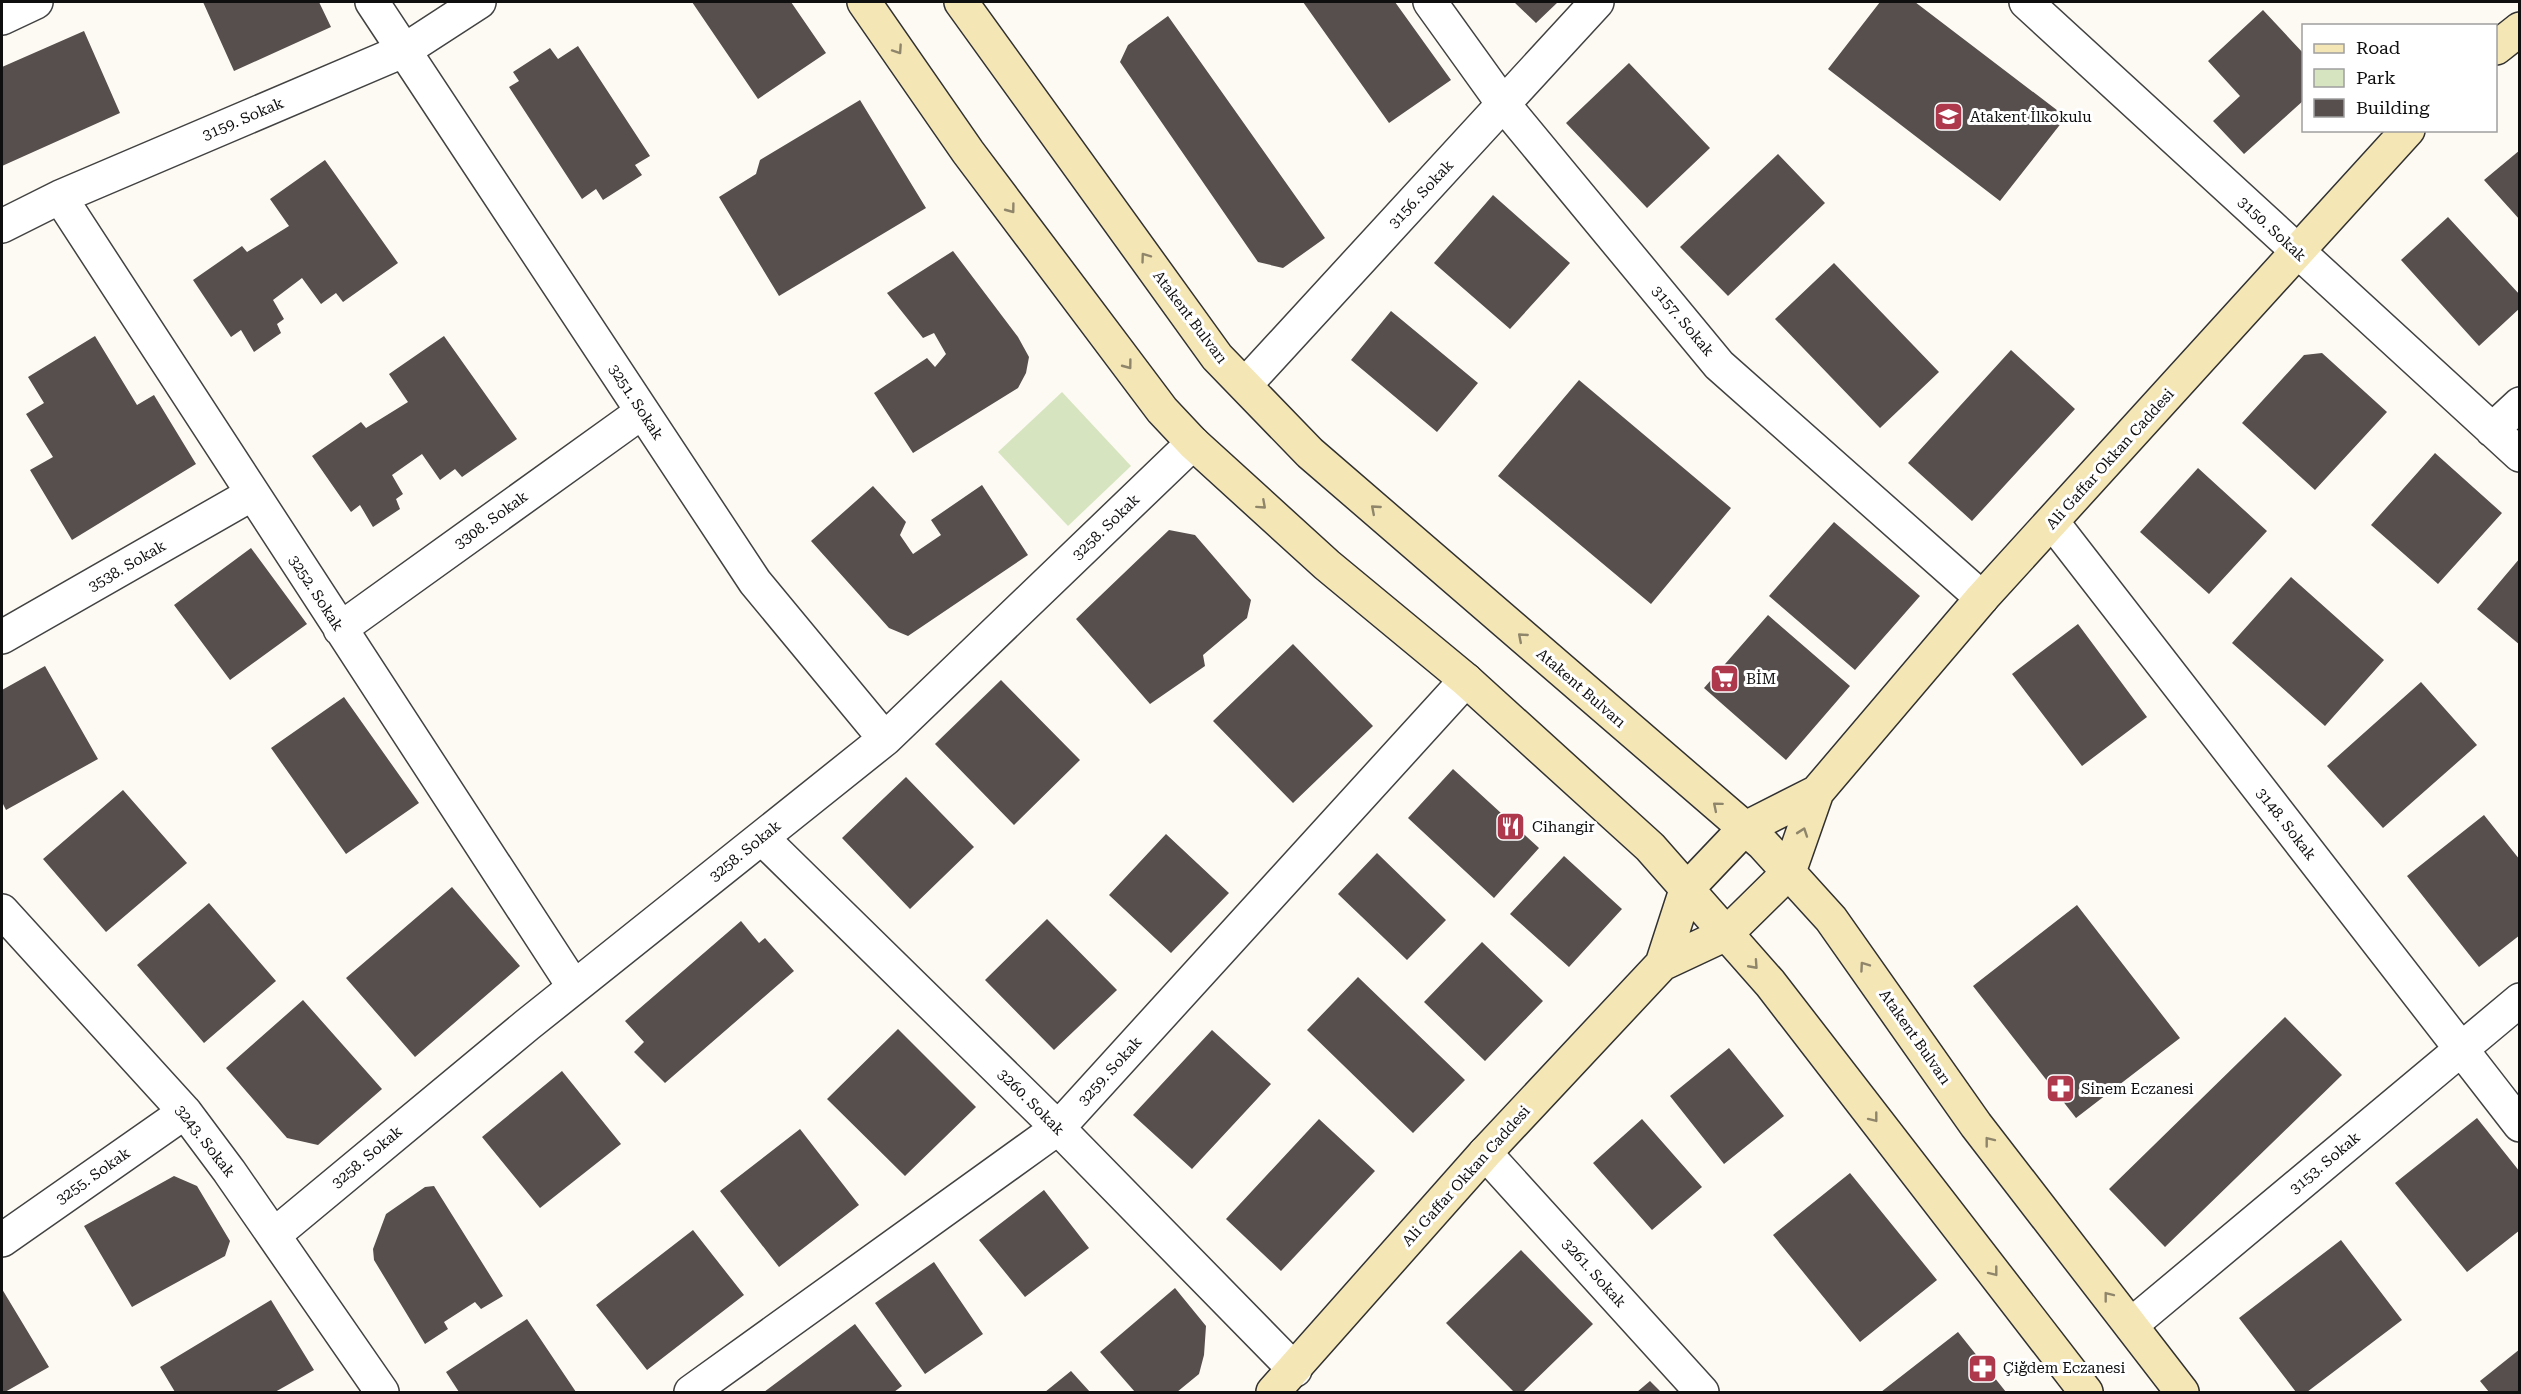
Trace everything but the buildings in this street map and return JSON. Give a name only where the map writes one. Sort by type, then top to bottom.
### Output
[{"type":"main road","points":[[864,2],[968,152],[1162,410],[1193,443],[1327,566],[1466,680],[1650,847],[1777,992],[2086,1392]]},
{"type":"main road","name":"Atakent Bulvarı","points":[[961,2],[1217,357],[1310,453],[1744,829],[1831,919],[1976,1125],[2182,1392]]},
{"type":"main road","points":[[2497,47],[2520,29]]},
{"type":"main road","name":"Ali Gaffar Okkan Caddesi","points":[[1284,1381],[1485,1153],[1662,964],[1726,934],[1789,873],[1816,792],[1982,598],[2053,523],[2406,132]]},
{"type":"main road","name":"Ali Gaffar Okkan Caddesi","points":[[1662,964],[1686,890],[1744,829],[1816,792]]},
{"type":"street","points":[[2,18],[36,2]]},
{"type":"street","name":"3251. Sokak","points":[[372,2],[755,582],[885,739]]},
{"type":"street","name":"3159. Sokak","points":[[2,226],[60,197],[405,50],[479,2]]},
{"type":"street","name":"3157. Sokak","points":[[1430,2],[1504,105],[1719,365],[1982,598]]},
{"type":"street","name":"3156. Sokak","points":[[1245,385],[1597,2]]},
{"type":"street","name":"3150. Sokak","points":[[2026,2],[2520,455]]},
{"type":"street","name":"3252. Sokak","points":[[60,197],[574,987]]},
{"type":"street","points":[[2492,430],[2520,404]]},
{"type":"street","name":"3308. Sokak","points":[[340,629],[642,412]]},
{"type":"street","name":"3258. Sokak","points":[[274,1235],[574,987],[885,739],[1193,443]]},
{"type":"street","name":"3538. Sokak","points":[[2,638],[252,494]]},
{"type":"street","name":"3148. Sokak","points":[[2053,523],[2520,1125]]},
{"type":"street","name":"3259. Sokak","points":[[691,1392],[1058,1128],[1466,680]]},
{"type":"street","name":"3260. Sokak","points":[[762,838],[1058,1128],[1284,1381]]},
{"type":"street","name":"3243. Sokak","points":[[2,911],[185,1112],[274,1235],[382,1392]]},
{"type":"street","name":"3153. Sokak","points":[[2131,1325],[2520,1000]]},
{"type":"street","name":"3255. Sokak","points":[[2,1240],[185,1112]]},
{"type":"street","name":"3261. Sokak","points":[[1485,1153],[1702,1392]]},
{"type":"green space","points":[[1062,392],[1131,466],[1068,526],[998,452]]},
{"type":"place","name":"Atakent İlkokulu","points":[[1949,117]]},
{"type":"place","name":"BİM","points":[[1725,679]]},
{"type":"place","name":"Cihangir","points":[[1511,827]]},
{"type":"place","name":"Sinem Eczanesi","points":[[2060,1089]]},
{"type":"place","name":"Çiğdem Eczanesi","points":[[1982,1368]]}]
